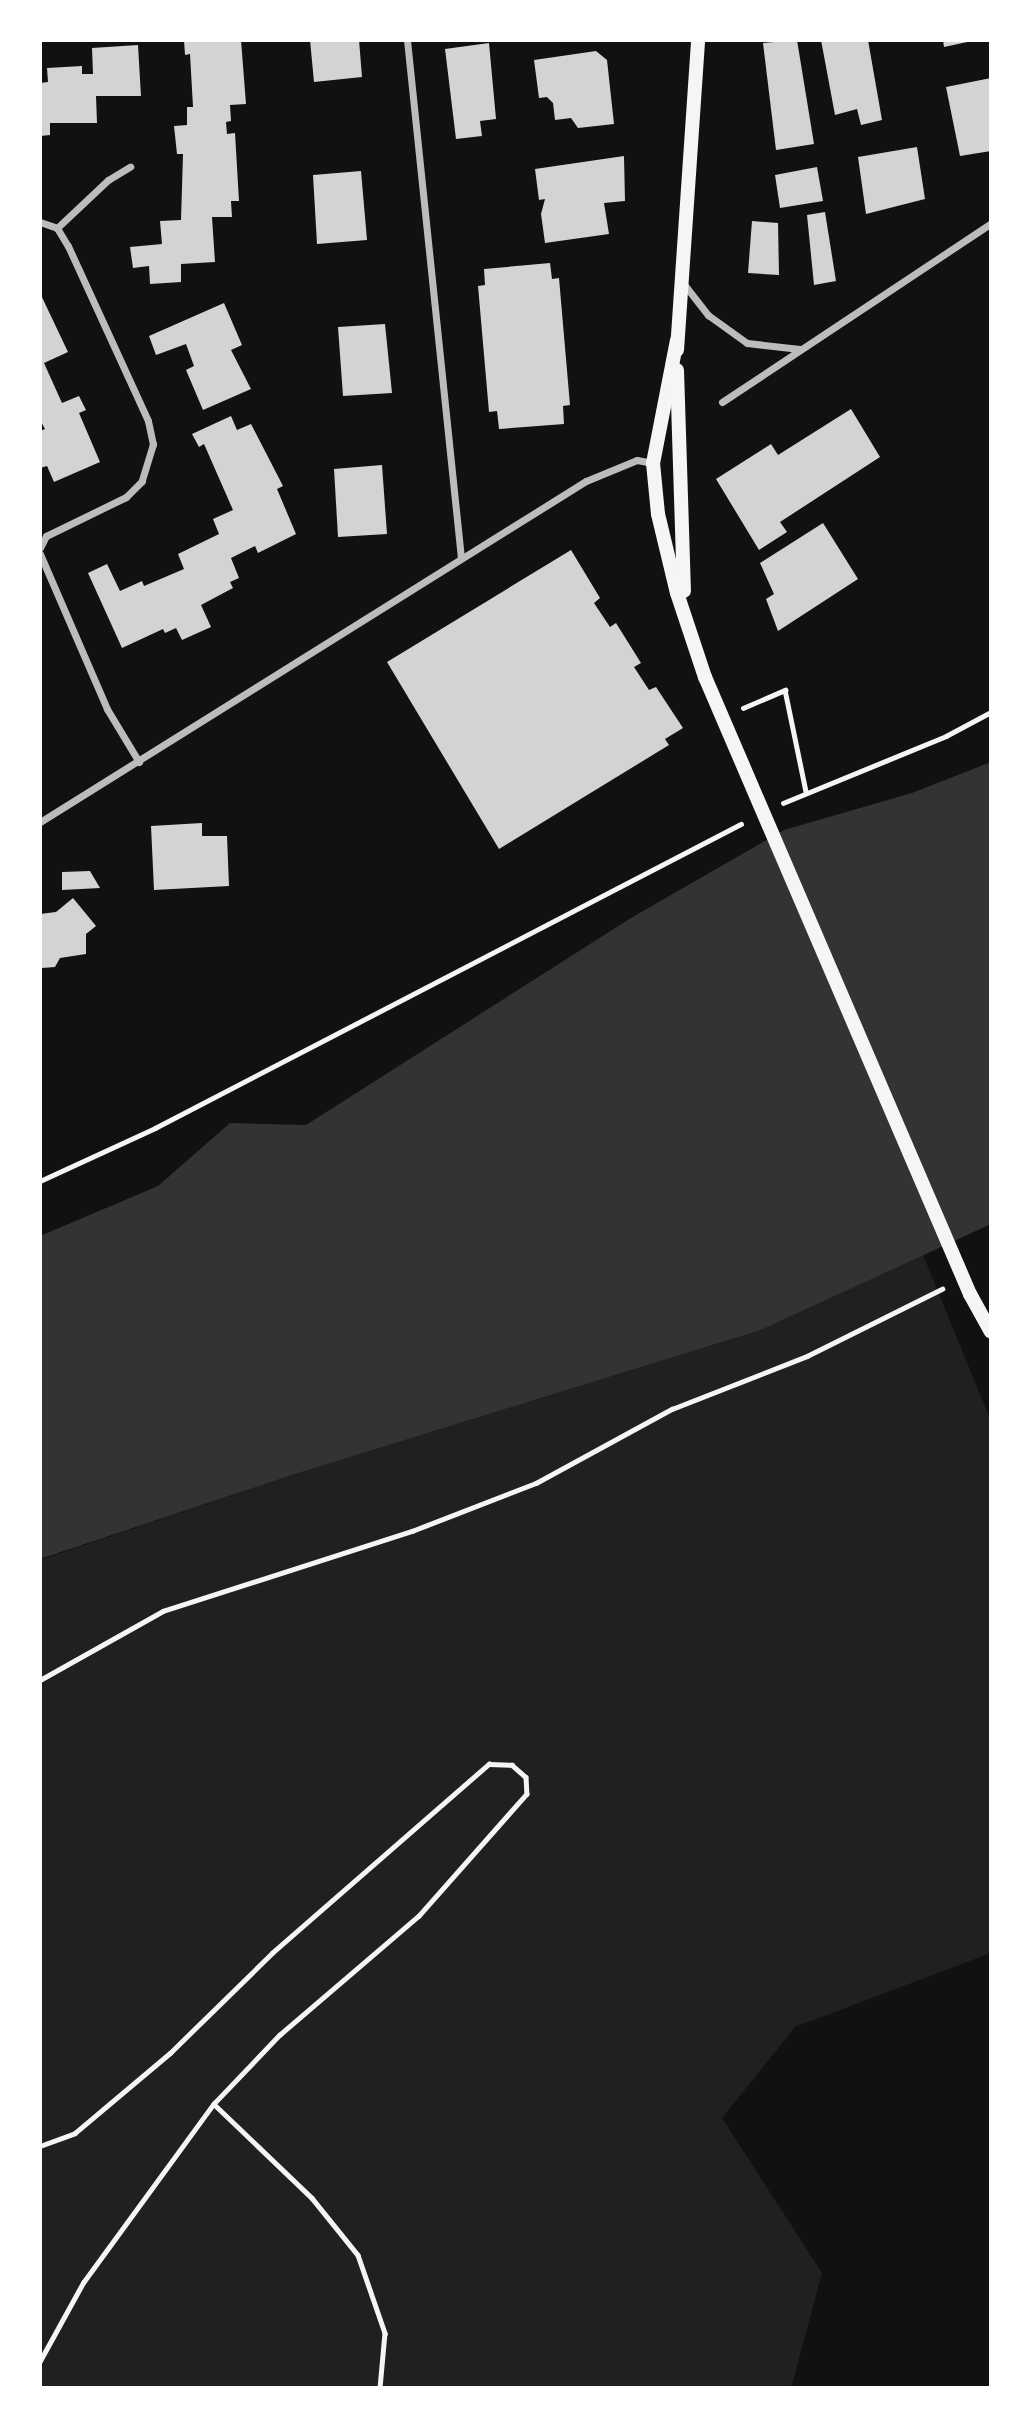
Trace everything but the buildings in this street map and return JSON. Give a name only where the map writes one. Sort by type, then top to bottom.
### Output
[{"type":"main road","points":[[698,40],[677,340],[683,586],[705,677]]},
{"type":"main road","points":[[677,340],[653,463],[658,514],[705,677],[970,1294],[991,1332]]},
{"type":"street","points":[[407,40],[461,558]]},
{"type":"street","points":[[57,228],[108,180],[130,166]]},
{"type":"street","points":[[40,222],[57,228],[148,421],[153,444],[142,481],[126,497],[46,536],[40,548]]},
{"type":"street","points":[[722,402],[991,223]]},
{"type":"street","points":[[680,279],[708,315],[747,343],[800,349]]},
{"type":"street","points":[[40,822],[586,481],[637,460],[653,463]]},
{"type":"street","points":[[40,554],[107,709],[139,762]]},
{"type":"path","points":[[722,717],[785,690],[806,791]]},
{"type":"path","points":[[769,809],[806,791],[946,736],[991,712]]},
{"type":"path","points":[[40,1181],[155,1129],[745,822]]},
{"type":"path","points":[[40,1680],[163,1611],[412,1531],[536,1483],[672,1409],[807,1356],[954,1283]]},
{"type":"path","points":[[40,2147],[75,2133],[170,2053],[272,1953],[489,1764],[512,1765],[526,1777],[527,1794],[419,1916],[280,2035],[214,2104],[84,2282],[40,2362]]},
{"type":"path","points":[[214,2104],[313,2198],[358,2255],[385,2333],[380,2388]]},
{"type":"shaded area","points":[[991,762],[991,1224],[761,1330],[295,1474],[40,1559],[40,1236],[158,1186],[230,1123],[306,1125],[631,918],[784,830],[912,793]]},
{"type":"shaded area","points":[[923,1255],[991,1421],[991,1953],[795,2027],[722,2118],[822,2273],[791,2388],[40,2388],[40,1560],[295,1474],[761,1330]]}]
